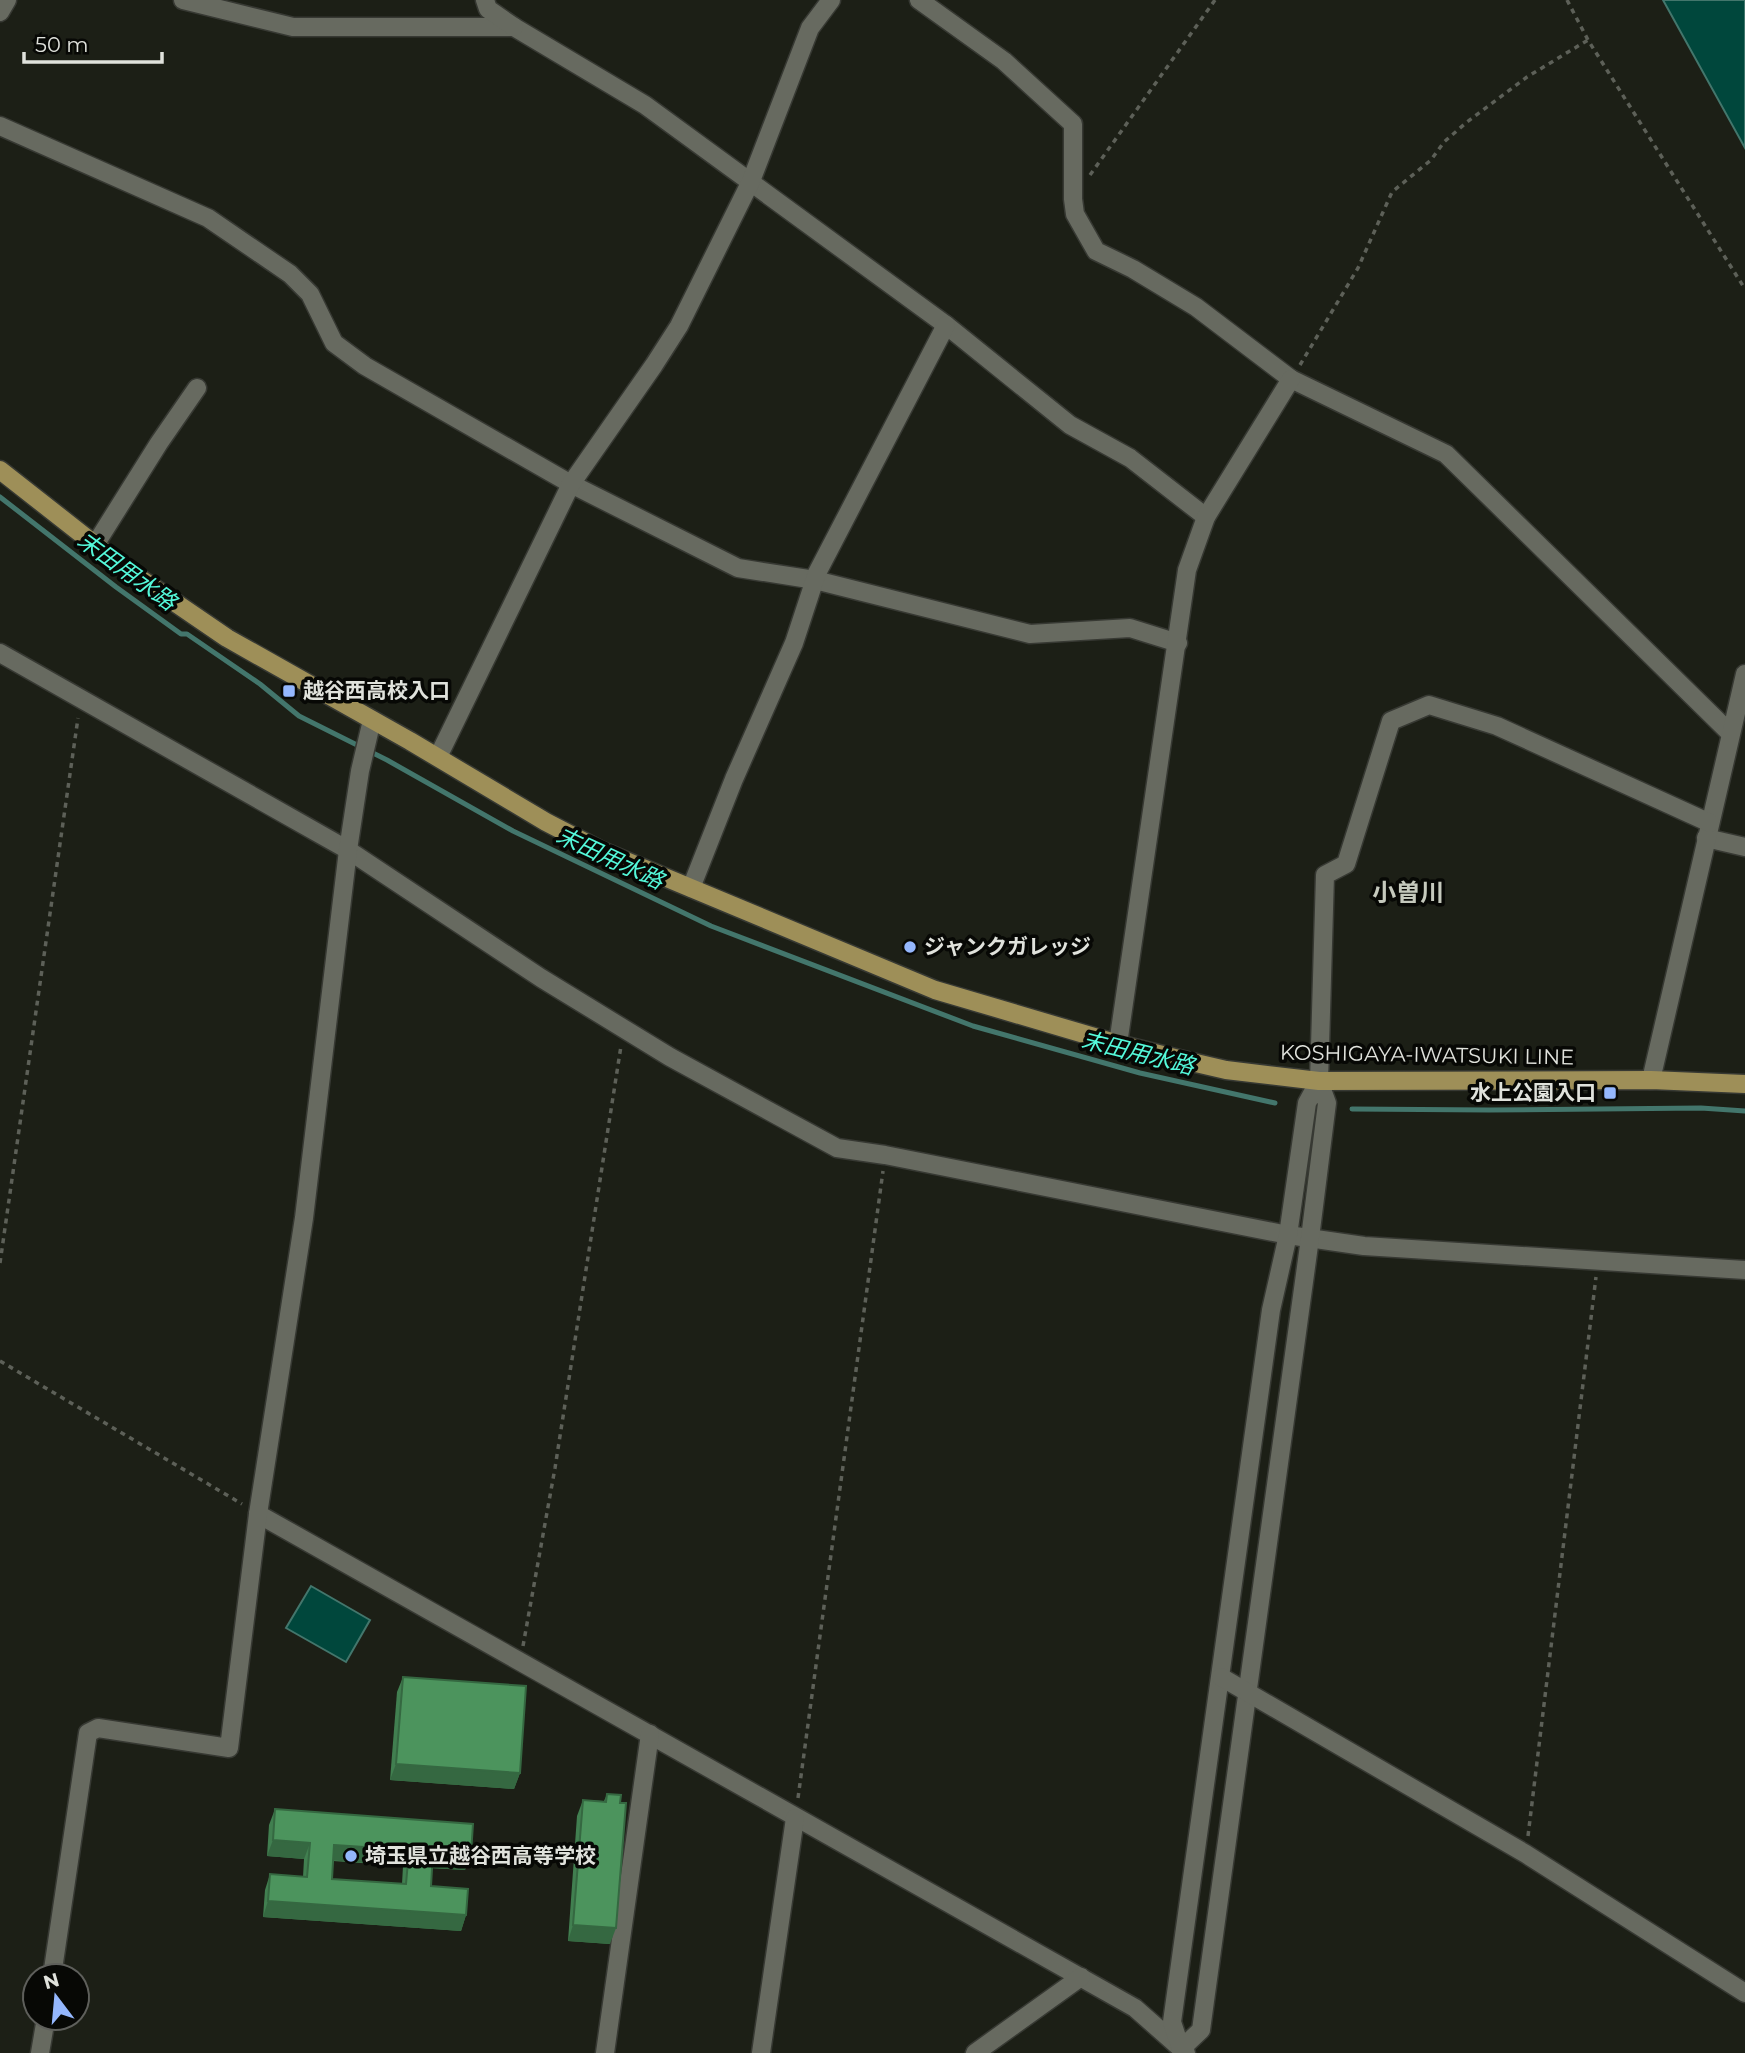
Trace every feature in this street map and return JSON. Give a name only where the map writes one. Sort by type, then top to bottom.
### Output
[{"type":"main road","name":"KOSHIGAYA-IWATSUKI LINE","points":[[0,470],[135,576],[227,638],[438,757],[546,822],[601,851],[935,990],[1118,1044],[1226,1070],[1319,1081],[1651,1080],[1745,1084]]},
{"type":"street","points":[[0,12],[7,0]]},
{"type":"street","points":[[183,0],[293,27],[514,27]]},
{"type":"street","points":[[485,0],[488,9],[514,27],[645,105],[751,181],[946,325],[1070,425],[1130,458],[1206,517]]},
{"type":"street","points":[[438,757],[571,484],[678,326],[751,181],[810,28],[831,0]]},
{"type":"street","points":[[919,0],[1004,61],[1073,124],[1075,214],[1097,251],[1196,307],[1291,379],[1446,454],[1730,733]]},
{"type":"street","points":[[0,126],[208,218],[290,274],[310,293],[334,343],[365,366],[571,484],[738,569],[815,580],[1030,634],[1130,628],[1178,643]]},
{"type":"street","points":[[691,888],[734,779],[794,643],[815,580],[946,325]]},
{"type":"street","points":[[1118,1044],[1187,570],[1206,517],[1291,379]]},
{"type":"street","points":[[95,545],[197,388]]},
{"type":"street","points":[[0,653],[348,850],[541,978],[624,1029],[837,1148],[885,1155],[1288,1235],[1364,1247],[1745,1270]]},
{"type":"street","points":[[1651,1080],[1745,674]]},
{"type":"street","points":[[1184,2051],[1201,2030],[1327,1103],[1319,1081],[1325,875],[1346,864],[1391,721],[1429,705],[1497,726],[1745,847]]},
{"type":"street","points":[[54,1962],[88,1733],[98,1728],[229,1748],[258,1514],[304,1218],[348,850],[372,720]]},
{"type":"street","points":[[1184,2051],[1172,2022],[1271,1310],[1288,1235],[1307,1103],[1319,1081]]},
{"type":"street","points":[[258,1514],[1135,2008],[1184,2051]]},
{"type":"street","points":[[1221,1677],[1526,1854],[1745,1993]]},
{"type":"street","points":[[605,2053],[650,1734]]},
{"type":"street","points":[[761,2053],[795,1818]]},
{"type":"street","points":[[975,2053],[1081,1977]]},
{"type":"street","points":[[40,2053],[44,2032]]},
{"type":"path","points":[[1073,199],[1215,0]]},
{"type":"path","points":[[1567,0],[1588,40],[1745,289]]},
{"type":"path","points":[[1291,379],[1358,268],[1392,191],[1431,160],[1444,142],[1467,122],[1527,77],[1588,40]]},
{"type":"path","points":[[0,1263],[80,699]]},
{"type":"path","points":[[520,1662],[554,1476],[624,1029]]},
{"type":"path","points":[[795,1818],[885,1155]]},
{"type":"path","points":[[1526,1854],[1597,1261]]},
{"type":"path","points":[[0,1361],[258,1514]]},
{"type":"water","points":[[1663,0],[1745,0],[1745,148]]},
{"type":"water","points":[[311,1586],[370,1620],[346,1662],[286,1628]]},
{"type":"building","points":[[403,1677],[526,1686],[520,1773],[396,1764]]},
{"type":"building","points":[[607,1794],[621,1795],[620,1803],[626,1803],[616,1928],[573,1925],[583,1800],[606,1802]]},
{"type":"building","points":[[275,1809],[473,1824],[471,1854],[433,1852],[431,1886],[468,1889],[466,1915],[268,1901],[270,1874],[307,1877],[310,1843],[273,1840]],"holes":[[[334,1845],[409,1850],[406,1884],[332,1879]]]},
{"type":"waterway","name":"末田用水路","points":[[0,497],[116,587],[181,634],[187,634],[260,684],[299,716],[387,760],[513,831],[711,926],[973,1026],[1140,1073],[1275,1103]]},
{"type":"waterway","name":"末田用水路","points":[[1352,1109],[1701,1108],[1745,1111]]},
{"type":"place","name":"越谷西高校入口","points":[[289,691]]},
{"type":"place","name":"ジャンクガレッジ","points":[[910,947]]},
{"type":"place","name":"水上公園入口","points":[[1610,1093]]},
{"type":"place","name":"埼玉県立越谷西高等学校","points":[[351,1856]]},
{"type":"district","name":"小曽川","points":[[1408,893]]}]
